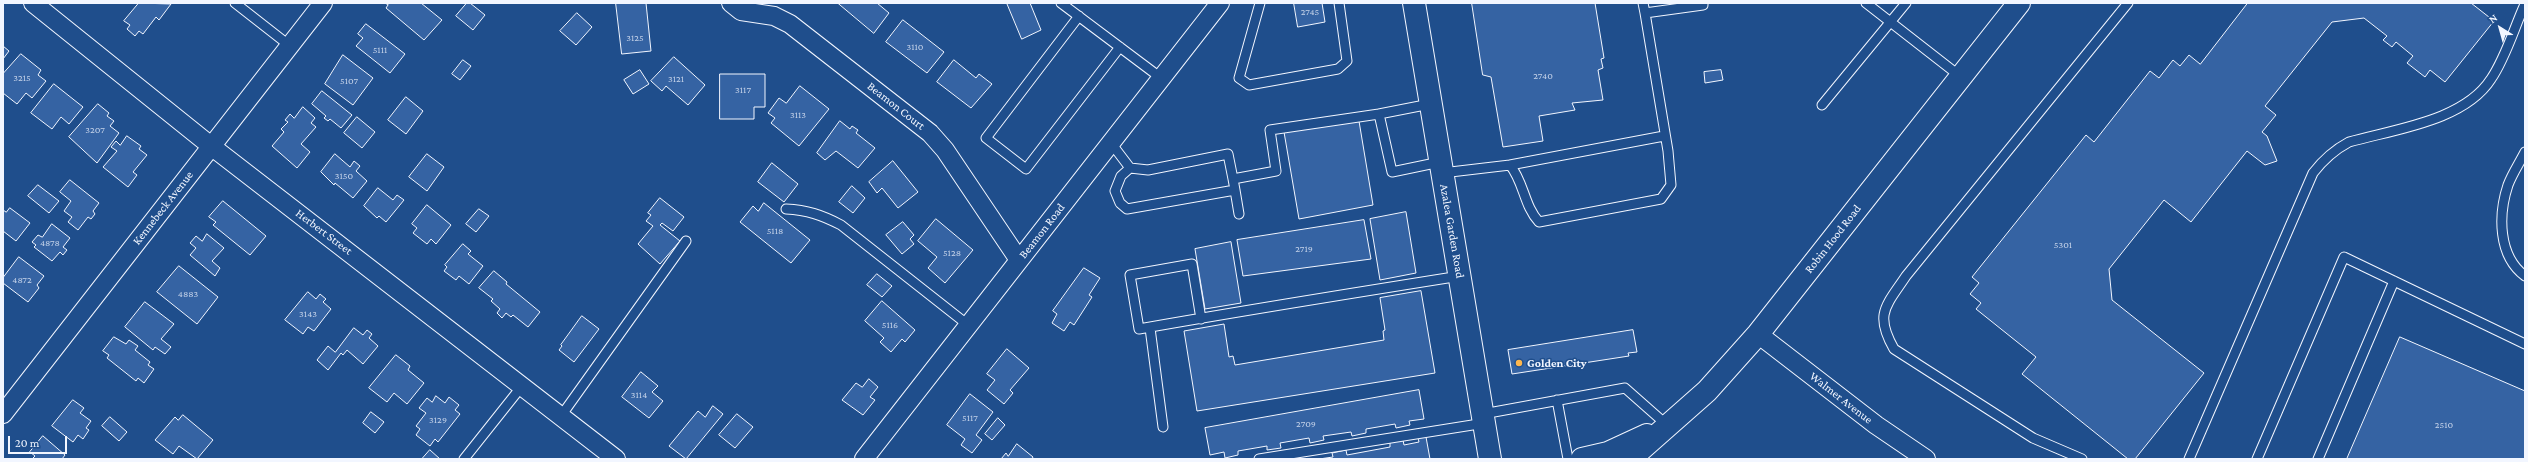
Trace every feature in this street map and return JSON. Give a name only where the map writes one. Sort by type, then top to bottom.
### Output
[{"type":"street","name":"Herbert Street","points":[[33,3],[211,146],[616,459]]},
{"type":"street","name":"Kennebeck Avenue","points":[[3,414],[323,3]]},
{"type":"street","name":"Beamon Court","points":[[731,3],[741,11],[774,16],[790,24],[930,133],[945,150],[1019,260]]},
{"type":"street","name":"Beamon Road","points":[[864,459],[1220,3]]},
{"type":"street","name":"Azalea Garden Road","points":[[1414,3],[1490,459]]},
{"type":"street","name":"Robin Hood Road","points":[[1630,459],[1707,391],[1758,334],[2020,3]]},
{"type":"street","name":"Walmer Avenue","points":[[1758,334],[1876,425],[1926,459]]},
{"type":"street","points":[[1582,459],[1608,452],[1668,426]]},
{"type":"lane","points":[[235,3],[290,46]]},
{"type":"lane","points":[[1061,3],[1161,78]]},
{"type":"lane","points":[[1260,3],[1239,78],[1249,86],[1338,69],[1347,62],[1339,3]]},
{"type":"lane","points":[[1510,165],[1517,174],[1532,214],[1539,222],[1661,200],[1671,185],[1643,3]]},
{"type":"lane","points":[[1645,13],[1703,5],[1703,3]]},
{"type":"lane","points":[[1866,3],[1961,77]]},
{"type":"lane","points":[[1822,105],[1906,3]]},
{"type":"lane","points":[[2082,459],[2033,438],[1894,349],[1885,333],[1883,309],[1906,276],[2128,3]]},
{"type":"lane","points":[[2189,459],[2313,173],[2322,161],[2336,149],[2349,142],[2448,115],[2467,105],[2482,92],[2492,78],[2525,4]]},
{"type":"lane","points":[[1079,16],[986,138],[1026,169],[1120,47]]},
{"type":"lane","points":[[1233,179],[1276,171],[1270,130],[1379,114],[1430,104]]},
{"type":"lane","points":[[1379,114],[1392,172],[1441,167],[1510,165],[1664,136]]},
{"type":"lane","points":[[1110,143],[1122,160],[1130,168],[1148,170],[1228,154],[1239,214]]},
{"type":"lane","points":[[2525,152],[2508,185],[2500,232],[2515,268],[2525,276]]},
{"type":"lane","points":[[1130,168],[1121,176],[1115,191],[1120,203],[1127,209],[1234,190]]},
{"type":"lane","points":[[786,209],[812,212],[841,225],[968,325]]},
{"type":"lane","points":[[561,416],[686,241]]},
{"type":"lane","points":[[2257,459],[2344,256],[2525,344]]},
{"type":"lane","points":[[1200,319],[1192,264],[1130,275],[1139,330],[1460,276]]},
{"type":"lane","points":[[2318,459],[2394,281]]},
{"type":"lane","points":[[1150,328],[1163,427]]},
{"type":"lane","points":[[464,459],[522,386]]},
{"type":"lane","points":[[1259,459],[1484,418],[1556,400],[1626,388],[1668,426]]},
{"type":"lane","points":[[1556,400],[1568,459]]},
{"type":"building","points":[[139,3],[171,4],[159,20],[156,17],[143,34],[139,31],[135,36],[127,29],[130,25],[124,21]]},
{"type":"building","points":[[385,3],[421,3],[442,20],[424,40],[386,8],[388,5]]},
{"type":"building","points":[[467,3],[470,3],[485,15],[473,30],[456,16]]},
{"type":"building","points":[[616,3],[646,3],[651,51],[622,54]]},
{"type":"building","points":[[838,3],[877,3],[889,13],[874,33]]},
{"type":"building","points":[[1007,3],[1030,3],[1041,30],[1022,39]]},
{"type":"building","points":[[1294,3],[1322,3],[1325,22],[1298,27]]},
{"type":"building","points":[[1472,3],[1595,3],[1604,58],[1601,59],[1603,68],[1598,70],[1603,100],[1572,103],[1575,110],[1539,116],[1543,141],[1503,147],[1491,77],[1483,75]]},
{"type":"building","points":[[2248,3],[2471,3],[2494,21],[2445,82],[2430,70],[2425,77],[2407,63],[2413,56],[2396,42],[2392,47],[2383,40],[2387,36],[2364,18],[2332,22],[2265,106],[2276,115],[2262,132],[2267,136],[2277,161],[2265,165],[2247,151],[2191,222],[2164,200],[2109,269],[2112,300],[2204,373],[2135,459],[2128,459],[2022,374],[2036,357],[1976,309],[1981,303],[1970,294],[1979,283],[1972,277],[2086,135],[2094,142],[2150,71],[2159,78],[2173,60],[2180,66],[2189,55],[2200,64]]},
{"type":"building","points":[[577,13],[592,27],[576,45],[560,31]]},
{"type":"building","points":[[903,20],[944,52],[927,73],[886,42]]},
{"type":"building","points":[[366,24],[405,54],[390,73],[356,46],[363,38],[358,34]]},
{"type":"building","points":[[3,46],[9,51],[3,59]]},
{"type":"building","points":[[21,54],[41,70],[38,75],[46,81],[32,98],[26,93],[17,104],[3,93],[3,74]]},
{"type":"building","points":[[343,55],[373,78],[353,105],[325,84]]},
{"type":"building","points":[[674,57],[705,85],[688,105],[666,86],[662,91],[651,81]]},
{"type":"building","points":[[463,60],[471,66],[460,80],[452,74]]},
{"type":"building","points":[[954,60],[976,78],[979,74],[992,84],[971,108],[937,82]]},
{"type":"building","points":[[640,70],[649,84],[633,94],[624,80]]},
{"type":"building","points":[[1721,70],[1723,80],[1705,83],[1704,72]]},
{"type":"building","points":[[720,74],[765,74],[765,107],[754,107],[754,119],[720,119]]},
{"type":"building","points":[[54,84],[83,107],[69,124],[61,117],[52,129],[31,113]]},
{"type":"building","points":[[800,86],[829,109],[799,146],[771,123],[775,118],[768,113],[779,98],[786,103]]},
{"type":"building","points":[[322,91],[352,115],[341,128],[330,119],[328,121],[324,118],[326,116],[312,104]]},
{"type":"building","points":[[406,97],[423,111],[406,134],[388,120]]},
{"type":"building","points":[[98,104],[109,113],[107,116],[114,121],[110,126],[119,133],[97,163],[69,137]]},
{"type":"building","points":[[303,107],[315,118],[311,123],[316,127],[301,144],[310,152],[297,168],[272,146],[284,132],[281,129],[288,122],[285,120],[290,114],[294,118]]},
{"type":"building","points":[[357,117],[375,132],[362,148],[344,133]]},
{"type":"building","points":[[840,121],[850,129],[852,126],[858,130],[856,133],[875,148],[858,168],[836,151],[825,160],[817,153]]},
{"type":"building","points":[[1359,121],[1373,205],[1299,219],[1284,132]]},
{"type":"building","points":[[127,136],[141,146],[139,149],[147,155],[133,172],[137,175],[128,187],[103,167],[117,151],[111,147],[116,141],[120,145]]},
{"type":"building","points":[[335,154],[350,167],[354,161],[360,166],[356,171],[367,181],[353,198],[335,183],[334,185],[321,172]]},
{"type":"building","points":[[427,154],[444,167],[427,191],[409,177]]},
{"type":"building","points":[[893,161],[918,192],[898,208],[882,188],[877,193],[869,182]]},
{"type":"building","points":[[772,163],[798,184],[784,202],[758,182]]},
{"type":"building","points":[[70,180],[99,203],[93,211],[95,214],[91,219],[88,217],[78,230],[68,222],[72,217],[64,211],[71,201],[60,192]]},
{"type":"building","points":[[38,185],[59,201],[49,213],[28,196]]},
{"type":"building","points":[[852,186],[865,198],[853,213],[839,202]]},
{"type":"building","points":[[378,188],[393,200],[397,195],[404,200],[386,222],[379,216],[377,218],[364,206]]},
{"type":"building","points":[[660,198],[684,217],[673,231],[662,223],[660,225],[680,241],[660,264],[638,244],[653,226],[646,221],[651,215],[648,213]]},
{"type":"building","points":[[223,201],[266,236],[250,255],[213,225],[216,222],[209,217]]},
{"type":"building","points":[[764,203],[810,240],[791,263],[740,222],[753,206],[758,211]]},
{"type":"building","points":[[427,205],[451,225],[436,244],[431,239],[427,244],[413,233],[417,228],[412,224]]},
{"type":"building","points":[[10,208],[30,223],[16,241],[3,231],[3,210],[6,212]]},
{"type":"building","points":[[479,209],[489,216],[476,232],[466,224]]},
{"type":"building","points":[[1406,212],[1416,273],[1380,280],[1370,219]]},
{"type":"building","points":[[936,219],[973,250],[945,283],[928,268],[937,257],[918,241]]},
{"type":"building","points":[[1364,220],[1371,259],[1243,276],[1237,240]]},
{"type":"building","points":[[903,222],[914,235],[910,239],[914,244],[902,254],[886,235]]},
{"type":"building","points":[[52,224],[70,238],[63,247],[67,250],[63,255],[60,252],[52,261],[34,247],[36,245],[32,242],[38,235],[42,237]]},
{"type":"building","points":[[207,234],[224,248],[212,261],[220,268],[215,276],[190,255],[196,248],[190,243],[196,236],[202,241]]},
{"type":"building","points":[[1231,242],[1241,303],[1205,309],[1195,249]]},
{"type":"building","points":[[463,244],[471,251],[468,254],[483,266],[469,284],[459,276],[456,280],[444,271],[447,267],[445,265]]},
{"type":"building","points":[[19,257],[44,276],[37,285],[39,288],[28,302],[3,283],[3,278]]},
{"type":"building","points":[[179,266],[218,297],[197,324],[157,292]]},
{"type":"building","points":[[1084,268],[1100,278],[1089,295],[1092,297],[1074,325],[1070,322],[1064,331],[1052,323],[1057,314],[1053,311]]},
{"type":"building","points":[[494,271],[507,282],[506,284],[540,312],[528,327],[513,315],[511,317],[506,313],[502,318],[497,313],[500,309],[491,301],[493,299],[479,288]]},
{"type":"building","points":[[877,274],[892,286],[882,297],[867,285]]},
{"type":"building","points":[[1421,291],[1435,373],[1197,411],[1184,331],[1224,324],[1229,357],[1233,356],[1235,365],[1384,340],[1383,331],[1385,330],[1380,298]]},
{"type":"building","points":[[308,292],[316,299],[320,294],[326,299],[323,302],[331,309],[314,331],[308,327],[303,334],[285,320]]},
{"type":"building","points":[[882,301],[915,330],[905,342],[902,339],[891,352],[880,342],[884,338],[865,321]]},
{"type":"building","points":[[145,302],[174,324],[161,339],[171,347],[165,354],[155,347],[153,350],[125,327]]},
{"type":"building","points":[[582,316],[599,329],[574,362],[559,350]]},
{"type":"building","points":[[354,328],[363,335],[367,330],[372,334],[369,338],[378,346],[363,364],[347,350],[343,355],[341,353],[328,370],[317,360],[328,346],[335,352]]},
{"type":"building","points":[[1633,330],[1637,352],[1628,353],[1629,356],[1512,374],[1508,350]]},
{"type":"building","points":[[114,337],[126,344],[129,340],[138,346],[135,350],[150,362],[148,365],[154,369],[144,383],[138,378],[136,381],[107,358],[109,355],[103,351]]},
{"type":"building","points":[[2400,337],[2525,391],[2525,459],[2347,459]]},
{"type":"building","points":[[1007,349],[1029,368],[1010,390],[1013,393],[1004,404],[987,390],[995,380],[987,374]]},
{"type":"building","points":[[396,355],[410,366],[408,370],[424,383],[407,404],[394,393],[387,402],[369,388]]},
{"type":"building","points":[[641,372],[658,386],[652,392],[663,401],[649,418],[622,397]]},
{"type":"building","points":[[869,379],[878,387],[870,397],[875,400],[863,415],[842,400],[856,383],[862,387]]},
{"type":"building","points":[[1419,390],[1424,419],[1409,421],[1410,425],[1396,428],[1395,424],[1366,429],[1366,433],[1352,436],[1351,432],[1323,436],[1324,440],[1310,443],[1309,438],[1280,443],[1281,448],[1267,450],[1267,446],[1238,451],[1238,455],[1225,458],[1224,452],[1210,455],[1205,428]]},
{"type":"building","points":[[970,394],[993,412],[976,435],[982,440],[972,453],[961,445],[965,439],[947,425]]},
{"type":"building","points":[[436,396],[445,403],[449,397],[459,405],[455,410],[460,414],[438,442],[435,439],[430,446],[416,435],[420,429],[416,426],[426,413],[419,408],[427,398],[432,402]]},
{"type":"building","points":[[73,400],[84,408],[80,413],[91,421],[86,428],[89,430],[83,439],[78,435],[73,442],[52,426]]},
{"type":"building","points":[[713,406],[723,414],[686,459],[669,446],[698,411],[705,417]]},
{"type":"building","points":[[371,412],[384,422],[375,433],[363,423]]},
{"type":"building","points":[[737,414],[753,427],[735,448],[719,435]]},
{"type":"building","points":[[183,415],[213,440],[197,459],[179,446],[173,454],[155,440],[175,417],[178,420]]},
{"type":"building","points":[[110,417],[127,432],[119,441],[102,426]]},
{"type":"building","points":[[998,418],[1005,425],[992,440],[985,434]]},
{"type":"building","points":[[43,436],[65,455],[62,459],[32,459],[35,456],[30,452]]},
{"type":"building","points":[[1426,437],[1430,459],[1319,459],[1333,457],[1332,453],[1346,450],[1347,455],[1390,447],[1390,442],[1403,440],[1404,445],[1419,442],[1418,438]]},
{"type":"building","points":[[1017,444],[1033,457],[1032,459],[1001,459],[1006,453],[1008,456]]},
{"type":"building","points":[[430,450],[440,459],[422,459]]},
{"type":"place","name":"Golden City","points":[[1519,363]]}]
